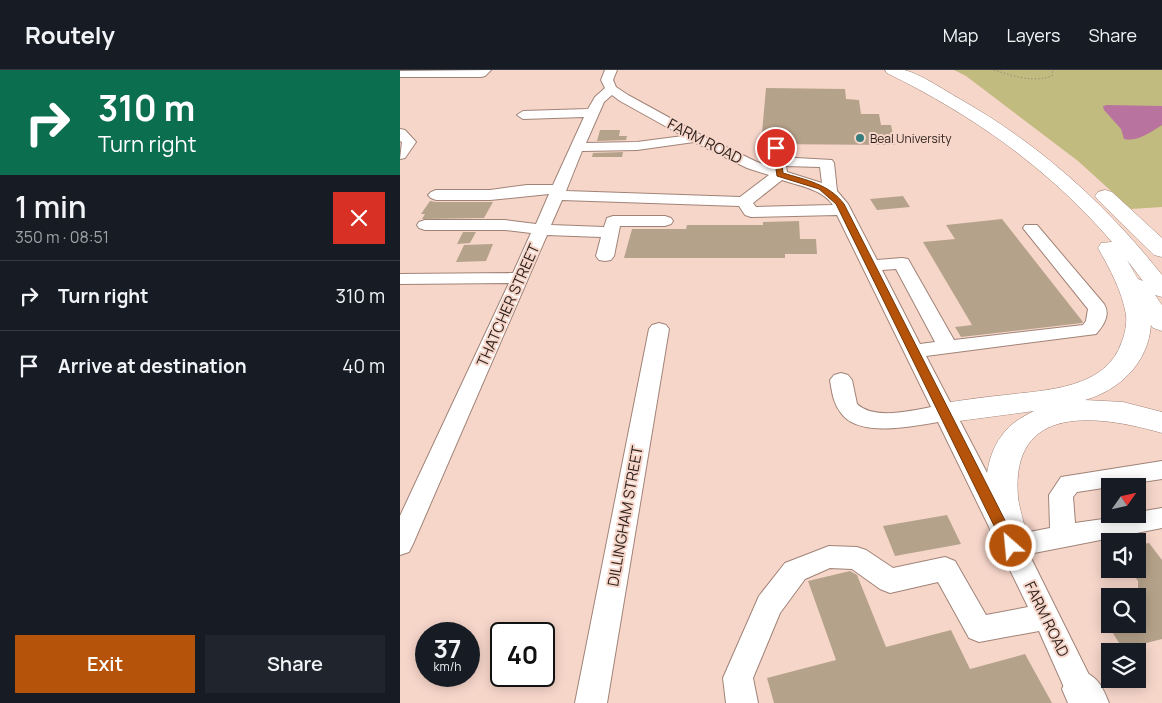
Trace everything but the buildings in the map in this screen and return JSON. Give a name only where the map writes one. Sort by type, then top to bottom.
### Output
[{"type":"highway","points":[[892,70],[964,108],[1023,146],[1080,194],[1118,234],[1162,290]]},
{"type":"highway","points":[[916,70],[1001,117],[1107,198],[1162,250]]},
{"type":"highway","points":[[964,108],[1007,140],[1080,211],[1109,248],[1162,323]]},
{"type":"highway","points":[[1068,167],[1117,213],[1162,264]]},
{"type":"highway","points":[[944,413],[1073,395],[1093,388],[1117,372],[1130,352],[1136,338],[1139,323],[1136,306],[1129,286],[1109,248]]},
{"type":"highway","points":[[944,413],[966,418],[988,418],[1074,410],[1118,411],[1162,423]]},
{"type":"highway","points":[[1011,546],[1000,485],[1006,451],[1014,440],[1032,425],[1048,417],[1074,410]]},
{"type":"street","points":[[400,74],[482,74],[485,70]]},
{"type":"street","points":[[611,70],[607,80],[611,89]]},
{"type":"street","name":"THATCHER STREET","points":[[400,544],[592,114],[599,100],[611,89]]},
{"type":"street","name":"FARM ROAD","points":[[611,89],[696,138],[744,162],[778,161],[830,193],[843,210],[1086,698]]},
{"type":"street","points":[[523,115],[592,114]]},
{"type":"street","points":[[400,133],[409,142],[400,155]]},
{"type":"street","points":[[578,147],[633,148],[662,145],[696,138]]},
{"type":"street","points":[[744,202],[778,161],[827,163],[830,193]]},
{"type":"street","points":[[436,195],[467,196],[558,192],[744,202]]},
{"type":"street","points":[[490,225],[507,193]]},
{"type":"street","points":[[449,225],[467,196]]},
{"type":"street","points":[[744,202],[751,212],[843,210]]},
{"type":"street","points":[[605,256],[614,221],[665,221]]},
{"type":"street","points":[[425,225],[490,225],[542,228],[558,231],[611,232]]},
{"type":"street","points":[[913,351],[1070,334],[1089,330],[1096,322],[1097,308],[1031,228]]},
{"type":"street","points":[[871,266],[902,263],[948,347]]},
{"type":"street","points":[[400,279],[520,278]]},
{"type":"street","points":[[892,307],[924,304]]},
{"type":"street","name":"DILLINGHAM STREET","points":[[591,703],[659,329]]},
{"type":"street","points":[[841,380],[846,405],[859,417],[888,419],[944,413]]},
{"type":"street","points":[[1063,536],[1061,495],[1070,484],[1162,470]]},
{"type":"street","points":[[1011,546],[1162,518]]},
{"type":"street","points":[[1130,524],[1162,535]]},
{"type":"street","points":[[742,703],[738,678],[770,605],[795,571],[829,557],[857,558],[890,581],[945,569],[979,629],[1047,617]]},
{"type":"path","points":[[994,70],[1022,77],[1042,79],[1052,76],[1053,70]]},
{"type":"shaded area","points":[[954,70],[1162,70],[1162,207],[1131,209],[1078,161],[966,76]]},
{"type":"shaded area","points":[[1103,106],[1162,106],[1162,125],[1139,138],[1124,139],[1121,129],[1104,110]]},
{"type":"place","name":"Beal University","points":[[860,138]]},
{"type":"route","points":[[776,148],[780,174],[822,188],[834,196],[840,204],[1011,546]]}]
